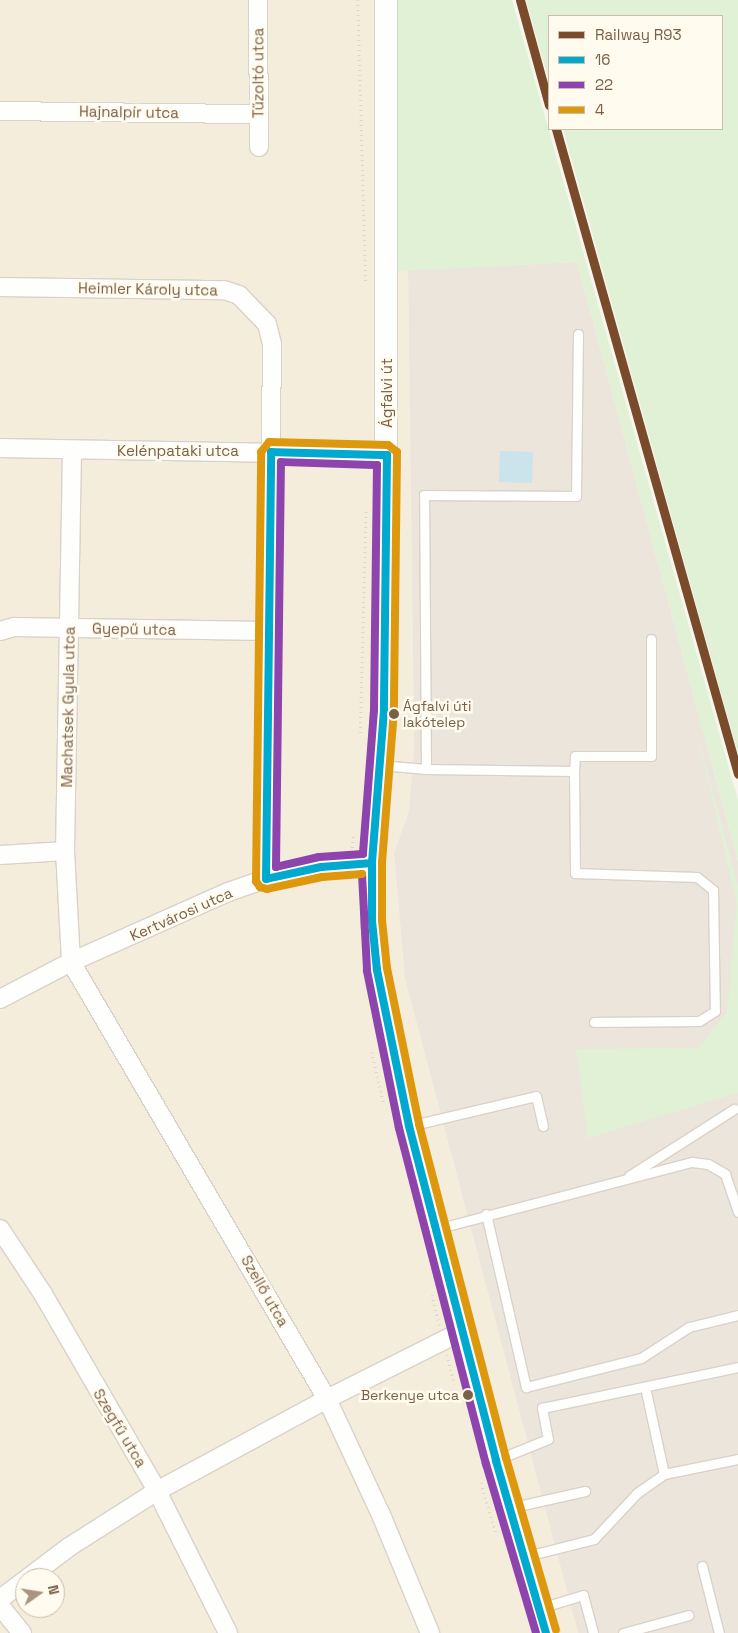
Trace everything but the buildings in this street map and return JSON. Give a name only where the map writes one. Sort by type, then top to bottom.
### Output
[{"type":"street","name":"Tűzoltó utca","points":[[258,0],[259,146]]},
{"type":"street","name":"Ágfalvi út","points":[[386,0],[387,455],[385,701],[380,765],[362,863],[372,922],[377,970],[409,1126],[496,1460],[546,1633]]},
{"type":"street","name":"Hajnalpír utca","points":[[0,111],[258,114]]},
{"type":"street","name":"Heimler Károly utca","points":[[0,287],[211,288],[240,294],[267,324],[272,344],[266,879]]},
{"type":"street","name":"Kelénpataki utca","points":[[0,448],[72,451],[271,452],[387,455]]},
{"type":"street","name":"Machatsek Gyula utca","points":[[71,962],[65,851],[72,451]]},
{"type":"street","name":"Gyepű utca","points":[[0,631],[14,628],[268,631]]},
{"type":"street","points":[[0,855],[65,851]]},
{"type":"street","name":"Kertvárosi utca","points":[[0,999],[71,962],[228,892],[266,879],[362,863]]},
{"type":"street","name":"Szellő utca","points":[[71,962],[327,1399],[382,1517],[430,1633]]},
{"type":"street","name":"Szegfű utca","points":[[0,1229],[44,1294],[157,1490],[228,1633]]},
{"type":"street","points":[[41,1568],[69,1547],[157,1490],[327,1399],[462,1331]]},
{"type":"street","points":[[0,1599],[15,1587]]},
{"type":"street","points":[[0,1606],[22,1633]]},
{"type":"lane","points":[[426,769],[424,495],[576,496],[578,334]]},
{"type":"lane","points":[[594,1022],[700,1021],[715,1011],[713,890],[697,877],[575,873],[575,756],[651,756],[651,639]]},
{"type":"lane","points":[[380,765],[426,769],[574,771]]},
{"type":"lane","points":[[409,1126],[536,1096],[543,1126]]},
{"type":"lane","points":[[622,1180],[734,1109]]},
{"type":"lane","points":[[436,1230],[486,1214],[692,1162],[708,1164],[725,1174],[738,1212]]},
{"type":"lane","points":[[486,1214],[526,1387],[641,1358],[689,1327],[738,1315]]},
{"type":"lane","points":[[496,1460],[548,1439],[542,1408],[738,1367]]},
{"type":"lane","points":[[645,1387],[664,1474]]},
{"type":"lane","points":[[523,1557],[594,1539],[637,1493],[664,1474],[738,1458]]},
{"type":"lane","points":[[509,1508],[585,1491]]},
{"type":"lane","points":[[702,1566],[719,1633]]},
{"type":"lane","points":[[538,1609],[583,1595],[593,1633]]},
{"type":"lane","points":[[623,1633],[689,1615]]},
{"type":"path","points":[[358,0],[366,294]]},
{"type":"path","points":[[360,735],[366,503]]},
{"type":"path","points":[[354,829],[362,863]]},
{"type":"shaded area","points":[[0,0],[377,0],[379,272],[408,270],[414,746],[409,811],[394,853],[405,979],[578,1633],[0,1633]]},
{"type":"shaded area","points":[[577,262],[738,861],[738,1633],[578,1633],[405,979],[394,853],[409,811],[414,746],[408,270]]},
{"type":"green space","points":[[377,0],[512,0],[738,800],[738,861],[577,262],[379,272]]},
{"type":"green space","points":[[526,0],[738,0],[738,754],[563,130],[723,130],[723,15],[548,15],[548,77]]},
{"type":"green space","points":[[694,722],[738,887],[738,1093],[588,1138],[576,1049],[698,1048],[727,1012],[737,903]]},
{"type":"water","points":[[500,451],[533,452],[532,483],[499,482]]},
{"type":"rail line","name":"R93","points":[[520,0],[548,101]]},
{"type":"rail line","name":"R93","points":[[556,130],[738,774]]},
{"type":"transit line","name":"4","points":[[362,874],[322,877],[267,889],[260,887],[256,881],[261,452],[269,442],[388,445],[397,452],[394,710],[382,863],[382,920],[387,968],[419,1124],[506,1458],[556,1630]]},
{"type":"transit line","name":"16","points":[[271,452],[387,455],[384,710],[372,863],[321,867],[266,879],[271,452]]},
{"type":"transit line","name":"22","points":[[281,462],[377,465],[374,710],[363,854],[319,857],[276,867],[281,462]]},
{"type":"transit line","name":"16","points":[[372,863],[372,921],[377,970],[409,1126],[496,1461],[546,1633]]},
{"type":"transit line","name":"22","points":[[362,874],[367,971],[399,1128],[486,1464],[536,1633]]},
{"type":"place","name":"Ágfalvi úti lakótelep","points":[[394,714]]},
{"type":"place","name":"Berkenye utca","points":[[468,1395]]}]
